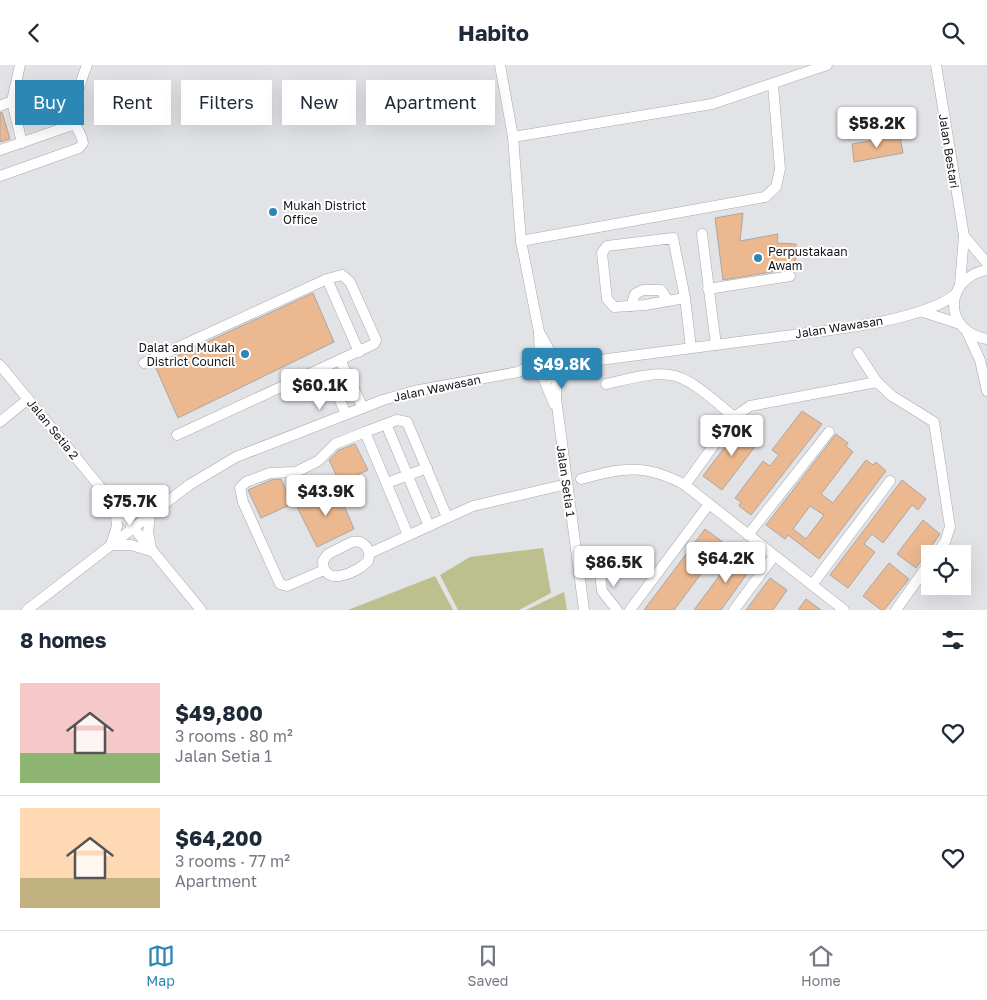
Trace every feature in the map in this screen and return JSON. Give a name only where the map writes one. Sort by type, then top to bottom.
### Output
[{"type":"street","points":[[20,65],[12,101],[22,143]]},
{"type":"street","points":[[83,80],[87,65]]},
{"type":"street","points":[[500,65],[513,137],[521,241],[539,333],[538,369],[543,377],[551,378],[557,373],[558,362],[539,333]]},
{"type":"street","points":[[513,137],[712,104],[773,85],[827,65]]},
{"type":"street","name":"Jalan Bestari","points":[[936,65],[964,236],[954,309],[963,328]]},
{"type":"street","points":[[521,241],[765,197],[776,187],[780,169],[773,85]]},
{"type":"street","points":[[0,106],[12,101]]},
{"type":"street","points":[[0,150],[70,125]]},
{"type":"street","points":[[0,176],[79,148],[83,143],[82,134],[76,125]]},
{"type":"street","points":[[702,234],[716,345]]},
{"type":"street","points":[[964,236],[987,263]]},
{"type":"street","points":[[685,298],[614,307],[607,299],[602,253],[608,247],[673,238],[685,298],[691,348]]},
{"type":"street","name":"Jalan Wawasan","points":[[557,373],[577,363],[842,328],[922,312],[940,305],[976,272],[987,270]]},
{"type":"street","points":[[144,363],[327,279],[342,275],[350,282],[376,340],[374,345],[177,435]]},
{"type":"street","points":[[708,289],[790,276]]},
{"type":"street","points":[[327,279],[359,351]]},
{"type":"street","points":[[631,306],[634,294],[643,290],[660,290],[668,301]]},
{"type":"street","name":"Jalan Wawasan","points":[[922,312],[963,328],[977,337],[987,339]]},
{"type":"street","points":[[963,328],[980,360],[987,391]]},
{"type":"street","points":[[858,353],[877,382],[892,396],[934,422],[950,527],[943,545]]},
{"type":"street","points":[[539,361],[544,357],[553,357]]},
{"type":"street","name":"Jalan Wawasan","points":[[553,357],[577,363]]},
{"type":"street","points":[[340,360],[364,408]]},
{"type":"street","name":"Jalan Wawasan","points":[[27,610],[110,545],[214,468],[236,457],[346,414],[414,391],[518,372],[539,361]]},
{"type":"street","name":"Jalan Setia 2","points":[[0,365],[201,610]]},
{"type":"street","points":[[326,367],[346,414]]},
{"type":"street","name":"Jalan Wawasan","points":[[518,372],[543,377]]},
{"type":"street","name":"Jalan Setia 1","points":[[557,373],[557,412],[584,610]]},
{"type":"street","points":[[606,384],[632,378],[671,375],[692,384],[734,417]]},
{"type":"street","name":"Jalan Setia 1","points":[[543,377],[557,412]]},
{"type":"street","points":[[685,485],[734,417],[759,403],[877,382]]},
{"type":"street","points":[[0,422],[28,399]]},
{"type":"street","points":[[324,570],[287,586],[280,584],[243,502],[240,488],[246,482],[270,473],[296,472],[318,461],[335,444],[402,419],[407,422],[447,517]]},
{"type":"street","points":[[386,424],[429,526]]},
{"type":"street","points":[[365,432],[408,535]]},
{"type":"street","points":[[748,535],[829,432]]},
{"type":"street","points":[[387,483],[427,468]]},
{"type":"street","points":[[581,479],[637,468],[660,473],[685,485],[841,609]]},
{"type":"street","points":[[812,585],[890,481]]},
{"type":"street","points":[[370,553],[364,544],[357,541],[352,542],[325,557],[322,563],[324,570],[333,578],[347,573],[366,563],[370,553],[486,501],[567,484]]},
{"type":"street","points":[[114,505],[133,516],[150,515],[148,532],[152,551],[131,545],[110,545],[117,526],[114,505]]},
{"type":"street","points":[[630,610],[709,505]]},
{"type":"street","points":[[734,610],[774,556]]},
{"type":"street","points":[[600,574],[605,598],[617,610]]},
{"type":"street","points":[[896,610],[921,575]]},
{"type":"green space","points":[[543,548],[551,593],[519,610],[458,610],[440,575],[470,557]]},
{"type":"green space","points":[[435,576],[453,610],[348,610]]},
{"type":"green space","points":[[564,592],[567,610],[526,610]]},
{"type":"building","points":[[2,112],[10,139],[0,142],[0,113]]},
{"type":"building","points":[[900,136],[903,153],[854,162],[852,144]]},
{"type":"building","name":"Perpustakaan Awam","points":[[743,213],[740,241],[778,234],[777,243],[796,244],[795,272],[789,269],[723,280],[715,218]]},
{"type":"building","name":"Dalat and Mukah District Council","points":[[313,293],[334,342],[178,418],[155,366]]},
{"type":"building","points":[[802,411],[822,424],[751,515],[739,506],[741,502],[735,498],[763,461],[770,466],[779,455],[772,450]]},
{"type":"building","points":[[743,423],[758,433],[755,436],[760,440],[722,490],[703,476]]},
{"type":"building","points":[[836,434],[848,443],[846,446],[853,452],[821,494],[833,503],[866,460],[873,465],[876,462],[886,471],[819,559],[788,535],[785,539],[766,525]],"holes":[[[810,506],[824,515],[806,539],[793,529]]]},
{"type":"building","points":[[355,444],[368,470],[340,483],[329,460],[339,450]]},
{"type":"building","points":[[281,479],[292,504],[261,518],[248,490],[271,480]]},
{"type":"building","points":[[902,480],[926,499],[918,510],[912,505],[883,543],[872,534],[864,544],[875,552],[848,588],[830,575]]},
{"type":"building","points":[[336,486],[354,529],[317,547],[296,505]]},
{"type":"building","points":[[923,520],[940,534],[932,545],[921,545],[921,561],[916,568],[897,554]]},
{"type":"building","points":[[705,529],[724,543],[674,610],[644,610]]},
{"type":"building","points":[[737,552],[754,564],[721,610],[694,610]]},
{"type":"building","points":[[889,563],[909,579],[884,610],[881,610],[863,596]]},
{"type":"building","points":[[770,578],[787,590],[773,610],[746,610]]},
{"type":"building","points":[[806,599],[821,610],[798,610]]},
{"type":"place","name":"Mukah District Office","points":[[273,212]]},
{"type":"place","name":"Perpustakaan Awam","points":[[758,258]]},
{"type":"place","name":"Dalat and Mukah District Council","points":[[245,354]]}]
